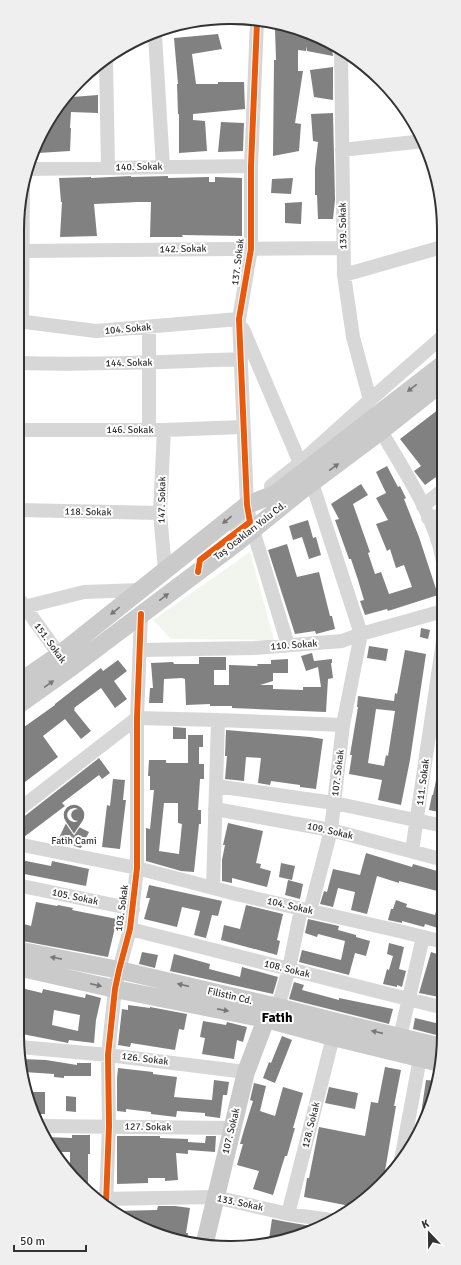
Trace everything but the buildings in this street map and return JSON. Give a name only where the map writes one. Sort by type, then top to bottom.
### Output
[{"type":"main road","name":"Taş Ocakları Yolu Cd.","points":[[24,699],[141,590],[165,570],[247,505],[275,494],[437,368]]},
{"type":"main road","name":"Taş Ocakları Yolu Cd.","points":[[24,681],[64,662],[141,614],[382,431],[437,386]]},
{"type":"main road","name":"Filistin Cd.","points":[[24,951],[119,970],[272,1013],[333,1037],[435,1062]]},
{"type":"main road","name":"Filistin Cd.","points":[[24,969],[115,989],[337,1022],[437,1046]]},
{"type":"main road","name":"107. Sokak","points":[[206,1239],[246,1072],[272,1013]]},
{"type":"street","name":"137. Sokak","points":[[198,572],[200,560],[250,522],[247,505],[239,319],[251,249],[251,166],[257,26]]},
{"type":"street","points":[[155,38],[163,167]]},
{"type":"street","name":"139. Sokak","points":[[341,57],[344,275],[353,337],[370,400]]},
{"type":"street","points":[[106,66],[108,168]]},
{"type":"street","points":[[342,150],[417,142]]},
{"type":"street","name":"140. Sokak","points":[[33,169],[251,166]]},
{"type":"street","name":"142. Sokak","points":[[24,251],[343,248]]},
{"type":"street","points":[[344,275],[437,248]]},
{"type":"street","points":[[239,319],[300,463]]},
{"type":"street","name":"104. Sokak","points":[[24,322],[96,331],[239,319]]},
{"type":"street","points":[[149,327],[149,430]]},
{"type":"street","points":[[247,505],[300,463],[437,341]]},
{"type":"street","name":"144. Sokak","points":[[24,363],[149,363],[241,359]]},
{"type":"street","name":"146. Sokak","points":[[24,430],[164,430],[243,427]]},
{"type":"street","name":"147. Sokak","points":[[164,430],[160,513],[165,570]]},
{"type":"street","points":[[382,431],[426,512],[437,538]]},
{"type":"street","points":[[312,483],[361,634]]},
{"type":"street","points":[[426,512],[437,498]]},
{"type":"street","name":"118. Sokak","points":[[24,510],[160,513]]},
{"type":"street","points":[[426,512],[437,514]]},
{"type":"street","points":[[253,530],[288,645]]},
{"type":"street","points":[[24,602],[84,592],[141,590]]},
{"type":"street","name":"151. Sokak","points":[[24,606],[64,662]]},
{"type":"street","name":"110. Sokak","points":[[140,650],[255,648],[342,642],[361,634],[437,613]]},
{"type":"street","name":"103. Sokak","points":[[104,1197],[109,1126],[108,1054],[115,989],[130,929],[138,868],[137,718],[141,614]]},
{"type":"street","name":"107. Sokak","points":[[272,1013],[289,969],[331,830],[343,725],[361,634]]},
{"type":"street","name":"111. Sokak","points":[[412,851],[437,682]]},
{"type":"street","points":[[24,806],[137,718],[343,725]]},
{"type":"street","points":[[213,888],[218,720]]},
{"type":"street","points":[[216,786],[334,803],[437,824]]},
{"type":"street","name":"109. Sokak","points":[[215,808],[331,830],[437,858]]},
{"type":"street","name":"104. Sokak","points":[[24,845],[138,868],[213,888],[437,940]]},
{"type":"street","name":"105. Sokak","points":[[24,886],[133,909]]},
{"type":"street","name":"108. Sokak","points":[[130,929],[437,1006]]},
{"type":"street","points":[[400,1037],[423,937]]},
{"type":"street","name":"128. Sokak","points":[[288,1214],[333,1037]]},
{"type":"street","name":"126. Sokak","points":[[24,1047],[108,1054],[246,1072]]},
{"type":"street","points":[[403,1147],[420,1058]]},
{"type":"street","name":"127. Sokak","points":[[45,1126],[232,1128]]},
{"type":"street","name":"133. Sokak","points":[[108,1200],[215,1197],[288,1214],[324,1219]]},
{"type":"shaded area","points":[[250,552],[274,640],[171,639],[153,620]]},
{"type":"cycle path","points":[[198,572],[200,560],[250,522],[247,505],[239,319],[251,249],[251,166],[257,26]]},
{"type":"cycle path","points":[[106,1199],[109,1126],[108,1055],[115,989],[130,929],[137,868],[137,718],[141,614]]},
{"type":"place","name":"Fatih Cami","points":[[74,834]]},
{"type":"district","name":"Fatih","points":[[277,1017]]}]
